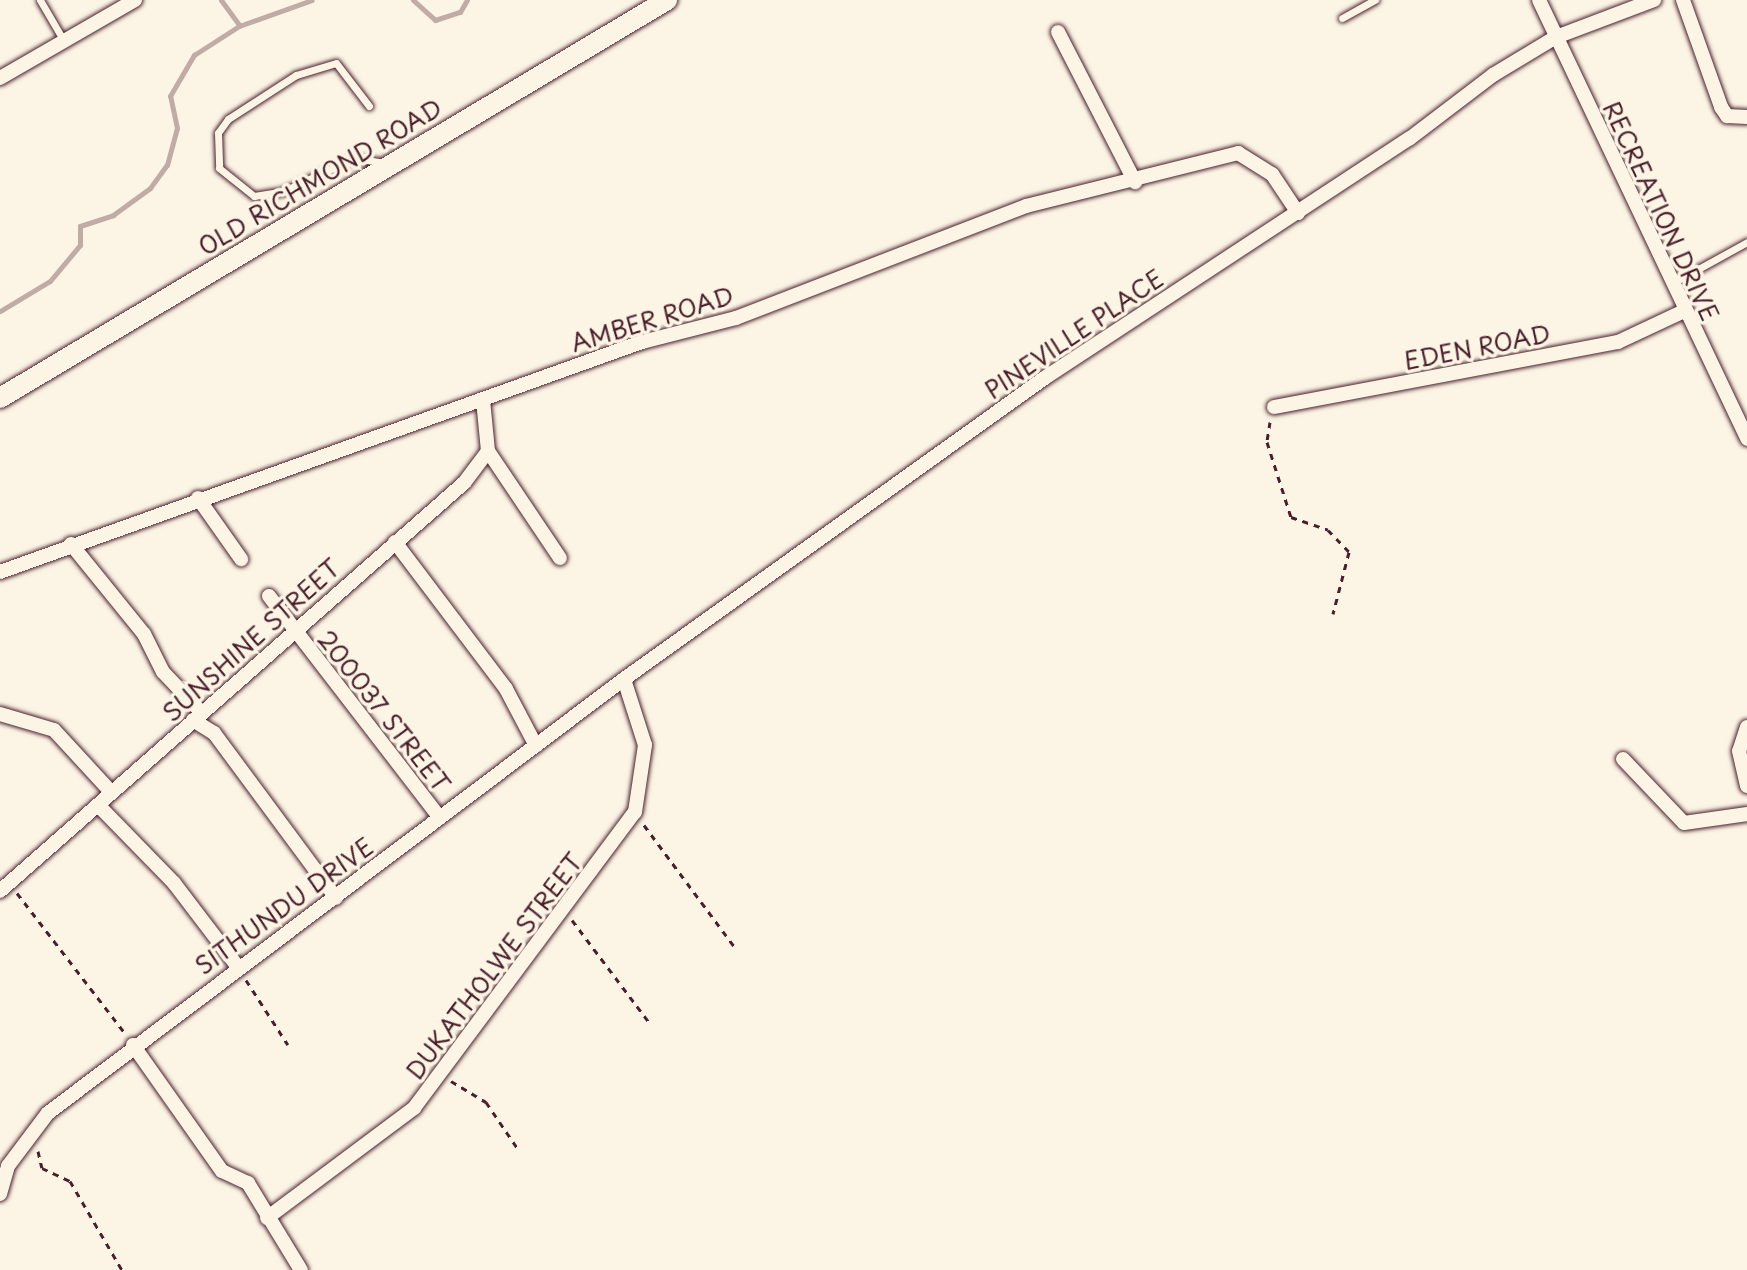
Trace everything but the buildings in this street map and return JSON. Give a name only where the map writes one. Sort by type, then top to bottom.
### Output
[{"type":"street","points":[[0,78],[135,0]]},
{"type":"street","name":"OLD RICHMOND ROAD","points":[[0,398],[667,0]]},
{"type":"street","name":"RECREATION DRIVE","points":[[1539,0],[1682,312],[1747,439]]},
{"type":"street","name":"PINEVILLE PLACE","points":[[624,679],[1046,377],[1298,213],[1556,37],[1654,0]]},
{"type":"street","points":[[1683,0],[1721,107],[1727,116],[1747,117]]},
{"type":"street","points":[[1058,32],[1135,182]]},
{"type":"street","name":"AMBER ROAD","points":[[0,572],[198,498],[642,342],[736,318],[1026,206],[1135,182],[1238,153],[1272,174],[1298,213]]},
{"type":"street","name":"EDEN ROAD","points":[[1274,407],[1618,342],[1682,312]]},
{"type":"street","points":[[483,400],[488,451],[560,558]]},
{"type":"street","name":"SUNSHINE STREET","points":[[5,887],[464,483],[488,451]]},
{"type":"street","points":[[198,498],[241,559]]},
{"type":"street","points":[[395,542],[506,689],[536,746]]},
{"type":"street","points":[[71,544],[144,634],[163,672],[214,733],[336,898]]},
{"type":"street","name":"200037 STREET","points":[[269,596],[440,818]]},
{"type":"street","name":"SITHUNDU DRIVE","points":[[0,1194],[29,1134],[133,1045],[336,898],[624,679]]},
{"type":"street","name":"DUKATHOLWE STREET","points":[[267,1218],[397,1123],[442,1073],[565,911],[635,812],[645,745],[624,679]]},
{"type":"street","points":[[0,714],[54,730],[111,792]]},
{"type":"street","points":[[1747,727],[1739,751],[1747,786]]},
{"type":"street","points":[[1623,759],[1684,823],[1747,814]]},
{"type":"street","points":[[98,805],[174,883],[238,967]]},
{"type":"street","points":[[133,1045],[222,1171],[248,1183],[301,1270]]},
{"type":"lane","points":[[40,0],[64,41]]},
{"type":"lane","points":[[1342,18],[1375,0]]},
{"type":"lane","points":[[369,106],[336,63],[296,75],[228,119],[217,142],[219,168],[237,190],[254,196],[284,191],[354,158],[391,165]]},
{"type":"lane","points":[[1670,285],[1747,242]]},
{"type":"path","points":[[1274,407],[1267,442],[1291,517],[1328,530],[1349,552],[1333,614]]},
{"type":"path","points":[[635,812],[736,949]]},
{"type":"path","points":[[5,887],[133,1045]]},
{"type":"path","points":[[565,911],[651,1025]]},
{"type":"path","points":[[238,967],[288,1045]]},
{"type":"path","points":[[442,1073],[486,1102],[518,1149]]},
{"type":"path","points":[[29,1134],[42,1168],[70,1181],[122,1270]]},
{"type":"waterway","points":[[221,0],[239,25]]},
{"type":"waterway","points":[[0,311],[50,281],[80,245],[80,226],[113,215],[150,188],[167,165],[177,128],[170,96],[194,55],[239,26],[312,0]]},
{"type":"waterway","points":[[413,0],[435,20],[460,12],[467,0]]}]
